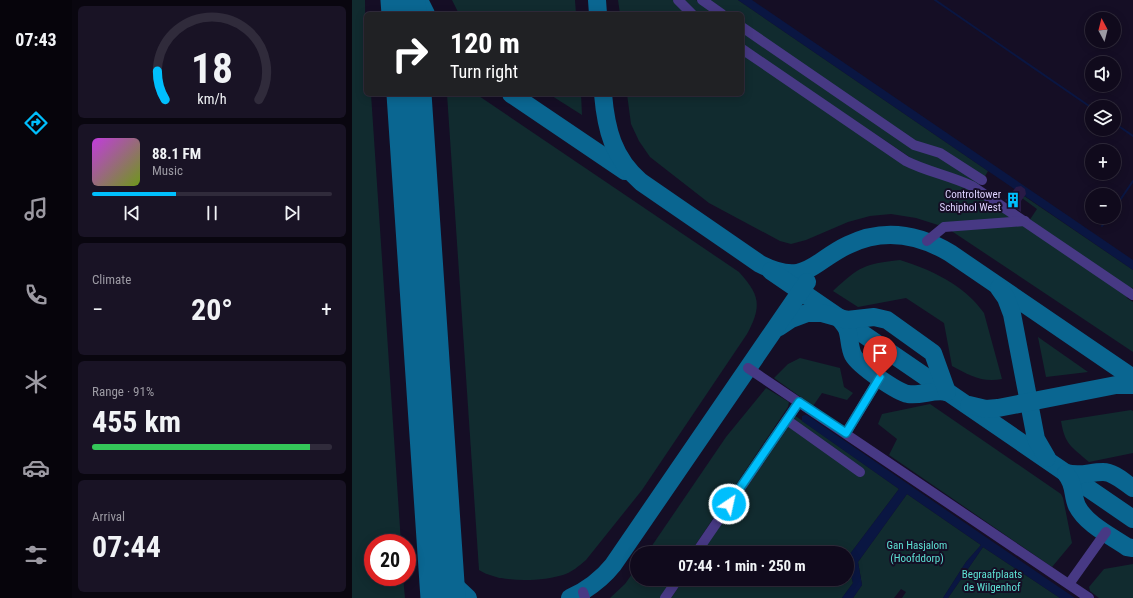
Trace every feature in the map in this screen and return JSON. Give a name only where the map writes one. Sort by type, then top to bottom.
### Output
[{"type":"lane","points":[[678,0],[690,12]]},
{"type":"lane","points":[[702,0],[719,12]]},
{"type":"lane","points":[[744,28],[914,145],[940,153],[982,180]]},
{"type":"lane","points":[[744,50],[906,161],[919,167],[951,176],[972,186],[1133,295]]},
{"type":"lane","points":[[927,241],[944,227],[1025,221]]},
{"type":"lane","points":[[748,368],[1089,598]]},
{"type":"lane","points":[[846,433],[880,377]]},
{"type":"lane","points":[[701,546],[799,402]]},
{"type":"lane","points":[[787,420],[860,472]]},
{"type":"lane","points":[[1069,584],[1106,532]]},
{"type":"lane","points":[[665,598],[673,586]]},
{"type":"green space","points":[[352,0],[365,0],[364,96],[371,96],[400,534],[364,534],[364,586],[404,586],[405,598],[352,598]]},
{"type":"green space","points":[[452,0],[575,0],[576,12],[458,12]]},
{"type":"green space","points":[[618,0],[674,0],[685,12],[620,12]]},
{"type":"green space","points":[[681,0],[696,0],[714,12],[695,12]]},
{"type":"green space","points":[[708,0],[738,0],[988,171],[984,178],[921,145],[744,25],[744,12],[724,12]]},
{"type":"green space","points":[[744,32],[982,181],[978,186],[920,164],[744,46]]},
{"type":"green space","points":[[744,53],[903,162],[958,182],[1017,218],[938,225],[916,218],[891,214],[870,216],[848,222],[806,240],[791,244],[780,241],[709,203],[650,157],[639,141],[631,124],[627,96],[744,96]]},
{"type":"green space","points":[[447,96],[479,96],[739,272],[755,294],[757,308],[747,334],[642,490],[586,560],[578,567],[563,575],[543,579],[508,579],[487,574],[479,570]]},
{"type":"green space","points":[[552,96],[581,96],[582,115]]},
{"type":"green space","points":[[1024,196],[1133,270],[1133,288],[1127,287],[1029,221],[1037,209],[1022,198]]},
{"type":"green space","points":[[1024,225],[1125,292],[1127,298],[1133,302],[1133,352],[950,230]]},
{"type":"green space","points":[[900,260],[924,269],[946,280],[967,294],[976,303],[984,313],[1002,379],[982,379],[952,366],[944,323],[906,298],[858,307],[833,291],[850,276],[863,268],[878,263]]},
{"type":"green space","points":[[1038,337],[1088,372],[1046,377]]},
{"type":"green space","points":[[800,358],[840,368],[844,387],[853,393],[847,400],[822,393],[813,406],[774,378],[788,364]]},
{"type":"green space","points":[[766,388],[789,402],[788,407],[695,546],[652,546],[726,437]]},
{"type":"green space","points":[[930,404],[1061,494],[1072,543],[1052,567],[889,455],[897,439],[878,424],[882,414]]},
{"type":"green space","points":[[1131,410],[1133,411],[1133,453],[1089,462],[1073,448],[1067,440],[1061,421]]},
{"type":"green space","points":[[794,415],[899,489],[854,549],[854,546],[706,546]]},
{"type":"green space","name":"Gan Hasjalom (Hoofddorp)","points":[[907,494],[981,545],[966,562],[943,598],[902,598],[906,592],[901,589],[894,598],[853,598],[862,585],[858,562]]},
{"type":"green space","name":"Begraafplaats de Wilgenhof","points":[[983,547],[1060,598],[948,598]]},
{"type":"green space","points":[[1133,564],[1133,598],[1099,598],[1090,591],[1089,587],[1104,569]]},
{"type":"green space","points":[[630,577],[630,586],[668,586],[660,598],[610,598],[625,584]]},
{"type":"green space","points":[[679,586],[851,586],[842,598],[671,598]]},
{"type":"water","points":[[738,0],[752,0],[1133,260],[1133,270]]},
{"type":"water","points":[[807,415],[1075,598],[1060,598],[983,547],[948,598],[943,598],[966,562],[981,545],[907,494],[858,562],[862,585],[853,598],[842,598],[851,586],[854,586],[854,549],[899,489],[802,421],[802,416]]},
{"type":"building","name":"Controltower Schiphol West","points":[[1021,186],[1025,189],[1026,194],[1021,201],[1021,212],[1005,200],[1014,195],[1013,191],[1016,187]]},
{"type":"waterway","points":[[935,0],[1085,103]]},
{"type":"waterway","points":[[1121,128],[1133,136]]},
{"type":"waterway","points":[[1121,199],[1133,181]]},
{"type":"taxiway","points":[[419,0],[425,12]]},
{"type":"taxiway","points":[[597,0],[598,12]]},
{"type":"taxiway","points":[[514,96],[625,171]]},
{"type":"taxiway","points":[[603,96],[609,131],[617,153],[631,173],[641,182],[760,264],[788,273],[799,273],[808,270],[848,245],[874,236],[900,236],[925,241],[950,253],[1133,378]]},
{"type":"taxiway","points":[[771,271],[1133,519]]},
{"type":"taxiway","points":[[570,598],[593,584],[613,565],[807,282]]},
{"type":"taxiway","points":[[999,288],[1006,298],[1012,314],[1036,439],[1047,458]]},
{"type":"taxiway","points":[[779,327],[791,319],[807,313],[822,313],[847,320],[874,317],[887,320],[933,353],[947,392]]},
{"type":"taxiway","points":[[840,319],[847,329],[853,355],[879,378],[896,389],[908,394],[937,391],[947,392]]},
{"type":"taxiway","points":[[969,405],[986,409],[998,408],[1116,385],[1133,385]]},
{"type":"taxiway","points":[[1066,473],[1076,475],[1107,472],[1133,488]]},
{"type":"taxiway","points":[[1066,474],[1071,482],[1075,502],[1086,518],[1099,529],[1127,547],[1133,548]]},
{"type":"taxiway","points":[[441,567],[452,583],[468,598]]},
{"type":"runway","points":[[403,0],[404,12]]},
{"type":"runway","points":[[409,96],[443,598]]},
{"type":"place","name":"Controltower Schiphol West","points":[[1013,200]]},
{"type":"route","points":[[729,504],[799,402],[846,433],[880,377]]}]
